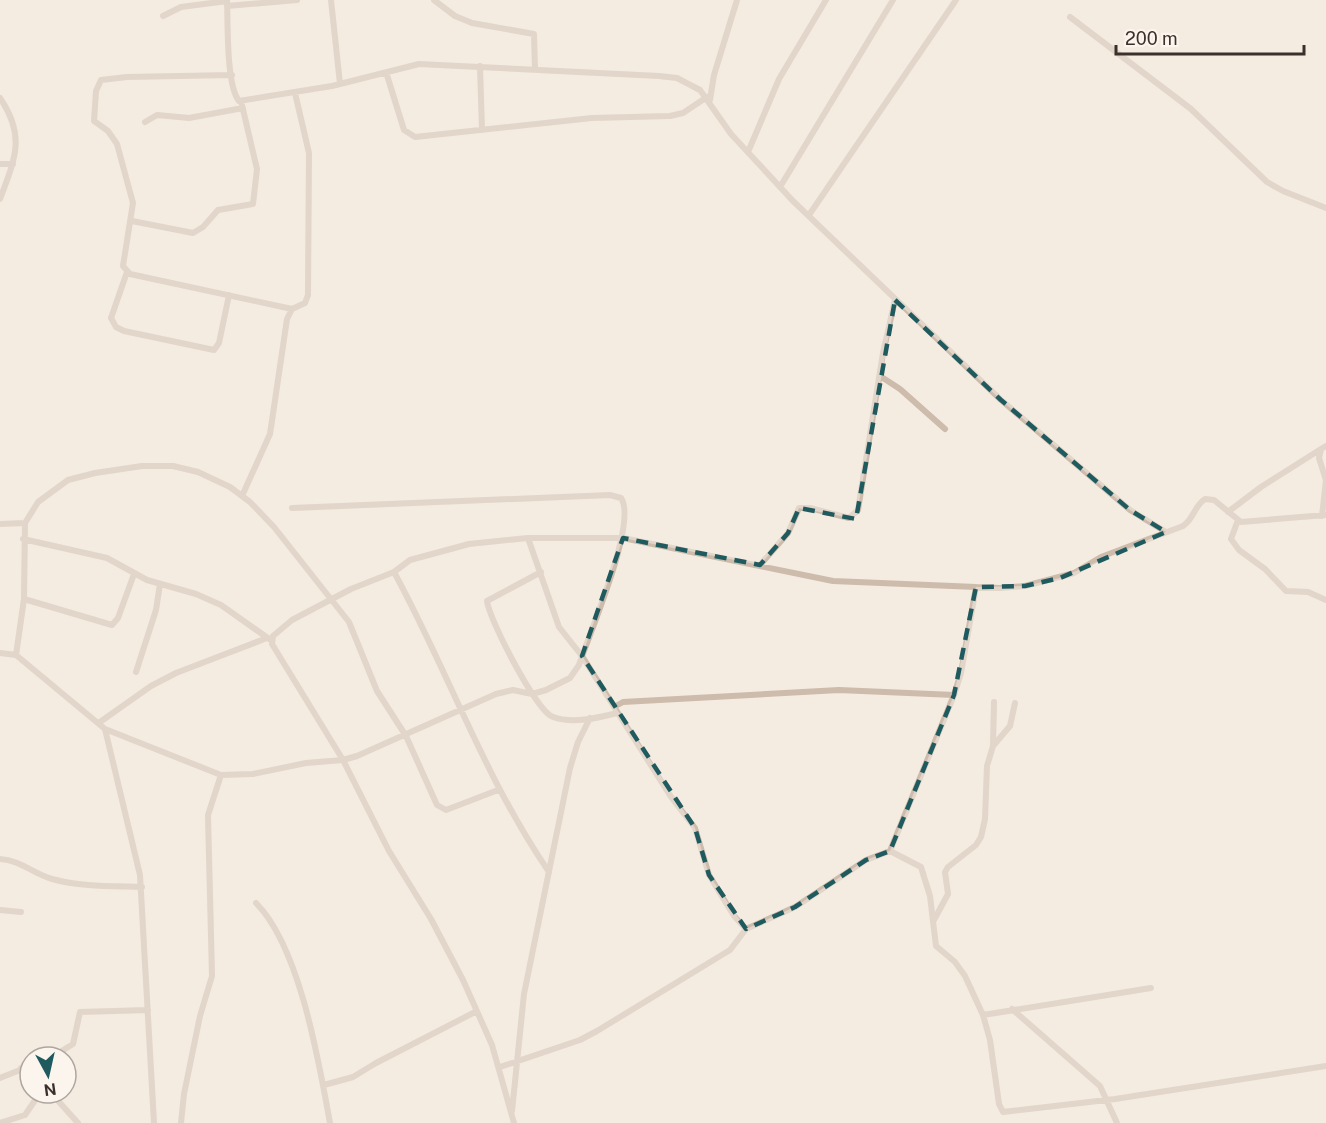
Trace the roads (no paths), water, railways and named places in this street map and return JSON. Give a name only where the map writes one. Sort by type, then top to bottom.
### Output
[{"type":"street","points":[[163,16],[181,7],[227,2],[297,0]]},
{"type":"street","points":[[330,0],[340,84]]},
{"type":"street","points":[[434,0],[455,16],[472,23],[534,34],[535,69]]},
{"type":"street","points":[[709,100],[714,75],[737,0]]},
{"type":"street","points":[[748,152],[774,89],[826,0]]},
{"type":"street","points":[[780,187],[893,0]]},
{"type":"street","points":[[809,215],[956,0]]},
{"type":"street","points":[[132,221],[193,233],[218,210],[253,204],[258,173],[242,104],[237,98],[232,75],[227,2]]},
{"type":"street","points":[[1070,17],[1191,109],[1244,157],[1267,182],[1283,192],[1326,208]]},
{"type":"street","points":[[145,122],[157,115],[189,118],[419,64],[677,78],[709,100],[719,120],[780,187],[1001,400],[1130,510],[1166,532]]},
{"type":"street","points":[[480,66],[482,130]]},
{"type":"street","points":[[386,72],[400,121],[409,135],[415,137],[592,118],[670,116],[683,113],[709,100]]},
{"type":"street","points":[[229,295],[219,343],[214,350],[124,331],[116,327],[111,318],[127,272],[123,263],[132,221],[133,203],[117,144],[108,131],[94,121],[96,91],[101,80],[127,77],[232,75]]},
{"type":"street","points":[[242,496],[270,434],[286,319],[292,309],[305,303],[308,290],[309,153],[295,93]]},
{"type":"street","points":[[0,98],[16,128],[13,164],[0,199]]},
{"type":"street","points":[[0,164],[13,164]]},
{"type":"street","points":[[127,272],[292,309]]},
{"type":"street","points":[[760,566],[788,533],[799,508],[810,508],[849,518],[855,515],[896,300]]},
{"type":"street","points":[[880,376],[900,389],[945,429]]},
{"type":"street","points":[[1228,512],[1261,487],[1324,448]]},
{"type":"street","points":[[100,722],[129,704],[151,686],[176,673],[269,640],[284,626],[332,599],[394,572],[410,560],[469,544],[528,538],[623,538],[833,581],[976,587],[1025,586],[1074,573],[1101,557],[1188,524],[1197,506],[1205,499],[1214,500],[1238,520],[1267,522],[1324,515],[1326,480],[1319,458],[1324,448]]},
{"type":"street","points":[[16,655],[24,599],[25,523],[38,502],[68,480],[142,466],[173,466],[198,472],[230,487],[274,527],[349,622],[384,704],[406,736],[437,805],[446,810],[498,790]]},
{"type":"street","points":[[105,729],[221,775],[253,774],[343,760],[406,736],[505,692],[532,694],[570,678],[582,656],[623,538],[625,504],[621,498],[610,495],[292,508]]},
{"type":"street","points":[[1238,520],[1231,539],[1239,550],[1265,569],[1286,591],[1308,592],[1326,600]]},
{"type":"street","points":[[0,524],[25,523]]},
{"type":"street","points":[[528,538],[560,627],[582,656],[671,797],[695,828],[709,874],[734,916],[746,929]]},
{"type":"street","points":[[23,540],[107,558],[134,574],[160,585],[196,594],[221,605],[269,640],[343,760],[373,822],[431,919],[477,1011],[500,1067],[512,1121]]},
{"type":"street","points":[[394,572],[460,711],[485,758],[498,790],[523,834],[549,872]]},
{"type":"street","points":[[541,572],[487,600],[499,631],[532,694],[543,711],[553,717],[576,720],[590,718],[615,710],[623,702],[822,691],[954,695]]},
{"type":"street","points":[[24,599],[112,625],[118,618],[134,574]]},
{"type":"street","points":[[136,672],[156,610],[160,585]]},
{"type":"street","points":[[500,1067],[580,1040],[597,1031],[730,950],[746,929],[795,907],[866,860],[890,851],[954,695],[961,673],[976,587]]},
{"type":"street","points":[[0,653],[16,655],[100,722],[105,729],[133,838],[142,887],[154,1123]]},
{"type":"street","points":[[933,920],[948,894],[945,873],[948,867],[976,844],[981,837],[985,819],[987,766],[993,746],[994,702]]},
{"type":"street","points":[[993,746],[1010,726],[1015,703]]},
{"type":"street","points":[[512,1121],[524,994],[570,768],[578,742],[590,718]]},
{"type":"street","points":[[181,1123],[198,1028],[212,976],[208,815],[221,775]]},
{"type":"street","points":[[890,851],[921,867],[926,877],[936,946],[955,962],[965,976],[983,1015],[990,1040],[999,1104],[1003,1112],[1108,1100],[1326,1066]]},
{"type":"street","points":[[0,859],[20,863],[49,878],[62,881],[142,887]]},
{"type":"street","points":[[256,903],[268,915],[282,941],[313,1034],[330,1123]]},
{"type":"street","points":[[0,910],[21,912]]},
{"type":"street","points":[[983,1015],[1151,988]]},
{"type":"street","points":[[1012,1009],[1087,1072],[1100,1086],[1117,1123]]},
{"type":"street","points":[[71,1045],[80,1012],[148,1010]]},
{"type":"street","points":[[324,1085],[365,1072],[376,1063],[431,1037],[477,1011]]},
{"type":"street","points":[[0,1078],[18,1069]]},
{"type":"street","points":[[0,1123],[25,1115],[32,1105]]},
{"type":"street","points":[[62,1105],[78,1123]]}]
